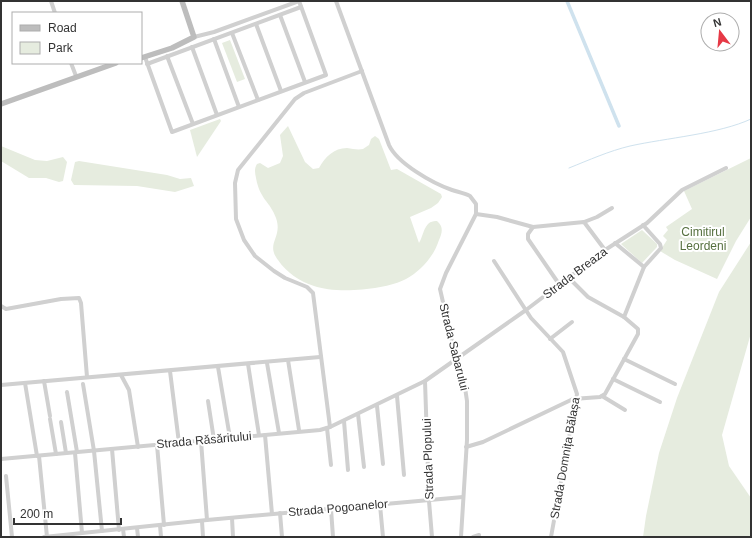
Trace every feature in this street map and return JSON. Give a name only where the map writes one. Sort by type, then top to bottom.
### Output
[{"type":"street","points":[[51,1],[55,12]]},
{"type":"street","points":[[182,1],[194,37]]},
{"type":"street","points":[[336,1],[389,144],[396,156],[405,164],[446,188],[472,197],[476,207],[476,214],[497,217],[533,227],[584,222],[597,217],[612,208]]},
{"type":"street","points":[[294,2],[301,7],[326,75],[172,132],[147,64],[143,58],[172,48],[194,37],[227,28],[294,2]]},
{"type":"street","points":[[147,64],[301,7]]},
{"type":"street","points":[[280,15],[305,82]]},
{"type":"street","points":[[256,24],[281,92]]},
{"type":"street","points":[[227,28],[231,33],[258,100]]},
{"type":"street","points":[[214,39],[240,107]]},
{"type":"street","points":[[192,47],[217,115]]},
{"type":"street","points":[[167,56],[193,124]]},
{"type":"street","points":[[71,64],[76,76]]},
{"type":"street","points":[[1,104],[113,64]]},
{"type":"street","points":[[331,465],[329,428],[313,292],[307,287],[285,278],[269,268],[255,256],[246,244],[236,219],[235,179],[241,165],[295,98],[304,93],[362,71]]},
{"type":"street","name":"Strada Breaza","points":[[424,381],[526,310],[605,250],[661,212],[682,190],[726,168]]},
{"type":"street","name":"Strada Sabarului","points":[[461,537],[466,447],[466,390],[456,359],[440,289],[446,273],[476,214]]},
{"type":"street","points":[[584,222],[605,250]]},
{"type":"street","points":[[624,317],[644,267],[661,246],[643,225]]},
{"type":"street","points":[[533,227],[528,232],[528,239],[559,284]]},
{"type":"street","points":[[615,243],[644,267]]},
{"type":"street","name":"Strada Domnița Bălașa","points":[[494,261],[532,320],[564,356],[577,391],[577,398],[551,537]]},
{"type":"street","points":[[568,277],[588,297],[624,317],[637,327],[639,332],[602,396]]},
{"type":"street","points":[[1,306],[6,309],[61,299],[79,298],[81,303],[87,377]]},
{"type":"street","points":[[550,339],[572,322]]},
{"type":"street","points":[[1,385],[267,363],[320,357]]},
{"type":"street","points":[[624,359],[675,384]]},
{"type":"street","points":[[288,360],[299,430]]},
{"type":"street","points":[[267,363],[279,433]]},
{"type":"street","points":[[248,364],[260,435]]},
{"type":"street","points":[[218,366],[230,438]]},
{"type":"street","points":[[170,371],[179,443]]},
{"type":"street","points":[[121,375],[129,390],[138,447]]},
{"type":"street","points":[[613,379],[660,402]]},
{"type":"street","name":"Strada Răsăritului","points":[[1,459],[329,428],[377,406],[424,381]]},
{"type":"street","name":"Strada Plopului","points":[[424,381],[432,537]]},
{"type":"street","points":[[44,382],[56,454]]},
{"type":"street","points":[[25,383],[38,456],[47,537]]},
{"type":"street","points":[[83,384],[94,451],[99,532],[97,537]]},
{"type":"street","points":[[67,392],[76,453],[82,533]]},
{"type":"street","points":[[397,396],[404,475]]},
{"type":"street","points":[[466,447],[483,442],[577,398],[602,396],[625,410]]},
{"type":"street","points":[[208,401],[214,440]]},
{"type":"street","points":[[377,406],[383,464]]},
{"type":"street","points":[[358,414],[364,467]]},
{"type":"street","points":[[344,421],[348,470]]},
{"type":"street","points":[[61,422],[66,454]]},
{"type":"street","points":[[265,434],[272,514]]},
{"type":"street","points":[[201,441],[207,520]]},
{"type":"street","points":[[157,445],[162,525],[161,537]]},
{"type":"street","points":[[112,449],[121,530],[124,537]]},
{"type":"street","points":[[6,476],[12,537]]},
{"type":"street","name":"Strada Pogoanelor","points":[[44,537],[280,513],[463,497]]},
{"type":"street","points":[[380,505],[383,537]]},
{"type":"street","points":[[331,509],[334,537]]},
{"type":"street","points":[[280,513],[282,537]]},
{"type":"street","points":[[232,518],[233,537]]},
{"type":"street","points":[[202,521],[203,537]]},
{"type":"street","points":[[137,528],[138,537]]},
{"type":"street","points":[[473,537],[479,535]]},
{"type":"green space","points":[[230,40],[245,79],[237,82],[222,43]]},
{"type":"green space","points":[[220,119],[221,121],[197,157],[190,130]]},
{"type":"green space","points":[[288,126],[305,162],[313,169],[319,168],[324,160],[334,151],[342,148],[363,149],[369,145],[371,139],[375,136],[379,139],[391,170],[397,169],[441,194],[442,197],[438,203],[431,208],[410,217],[419,243],[429,223],[437,221],[442,228],[441,235],[434,252],[417,272],[406,279],[386,286],[360,290],[335,290],[314,286],[303,282],[285,269],[274,254],[273,249],[278,225],[274,212],[260,191],[255,168],[257,164],[260,163],[268,168],[280,163],[283,156],[280,135]]},
{"type":"green space","points":[[1,146],[35,160],[47,161],[63,157],[67,162],[63,181],[59,182],[46,178],[29,178],[1,161]]},
{"type":"green space","name":"Cimitirul Leordeni","points":[[751,158],[751,217],[736,241],[717,279],[675,260],[660,251],[667,240],[663,236],[668,230],[666,227],[692,209],[684,191]]},
{"type":"green space","points":[[79,161],[167,175],[180,179],[191,178],[194,186],[175,192],[137,186],[74,185],[71,180],[75,162]]},
{"type":"green space","points":[[642,230],[657,244],[657,247],[642,263],[621,244]]},
{"type":"green space","points":[[751,242],[751,333],[722,435],[729,466],[751,498],[751,537],[643,537],[659,453],[677,398],[719,292]]},
{"type":"waterway","points":[[567,1],[619,126]]},
{"type":"waterway","points":[[569,168],[622,148],[708,132],[751,119]]}]
